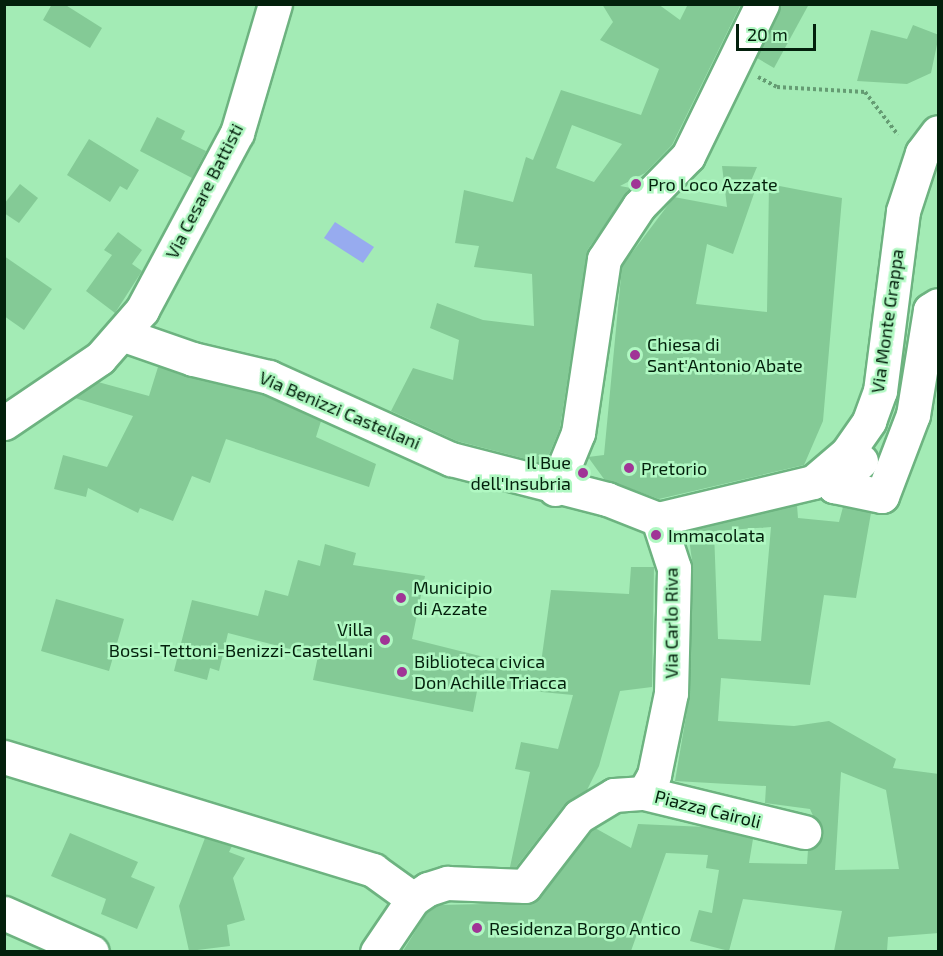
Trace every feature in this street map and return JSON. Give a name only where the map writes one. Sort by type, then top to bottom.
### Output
[{"type":"street","name":"Via Cesare Battisti","points":[[4,423],[100,358],[124,334],[237,133],[276,4]]},
{"type":"street","points":[[658,519],[607,499],[555,489],[578,433],[604,259],[639,206],[688,156],[762,4]]},
{"type":"street","name":"Via Monte Grappa","points":[[658,519],[813,482],[847,453],[869,421],[907,396],[903,211],[929,162],[939,132]]},
{"type":"street","points":[[907,396],[930,310],[939,305]]},
{"type":"street","name":"Via Benizzi Castellani","points":[[124,334],[193,359],[269,376],[451,459],[555,489]]},
{"type":"street","name":"Via Carlo Riva","points":[[658,519],[674,568],[671,693]]},
{"type":"street","name":"Piazza Cairoli","points":[[671,693],[654,775],[644,793],[804,832]]},
{"type":"street","points":[[4,757],[373,870],[413,899]]},
{"type":"street","points":[[377,951],[413,899],[447,883],[525,886],[588,807],[614,795],[644,793]]},
{"type":"street","points":[[4,913],[93,951]]},
{"type":"path","points":[[777,87],[865,92],[929,162]]},
{"type":"water","points":[[335,222],[374,247],[363,263],[324,238]]},
{"type":"building","points":[[52,4],[64,4],[102,28],[90,48],[43,20]]},
{"type":"building","points":[[602,4],[658,4],[680,20],[688,4],[741,4],[672,145],[645,173],[620,186],[631,188],[588,249],[560,428],[545,464],[457,441],[391,411],[413,368],[453,380],[459,340],[430,328],[437,303],[483,320],[534,326],[532,274],[474,267],[479,246],[455,243],[464,190],[513,202],[526,157],[533,160],[561,90],[641,115],[659,69],[600,40],[613,22]],"holes":[[[572,125],[622,144],[594,182],[556,168]]]},
{"type":"building","points":[[780,4],[809,4],[774,68],[757,58]]},
{"type":"building","points":[[913,25],[939,35],[931,73],[907,84],[857,81],[871,30],[907,39]]},
{"type":"building","points":[[157,117],[185,131],[181,139],[206,151],[192,178],[140,151]]},
{"type":"building","points":[[89,139],[139,170],[127,190],[120,186],[110,202],[67,175]]},
{"type":"building","points":[[722,166],[757,167],[751,181],[758,182],[733,254],[707,244],[696,304],[767,312],[769,184],[842,198],[823,421],[804,465],[659,499],[604,479],[588,457],[604,455],[622,266],[674,197],[727,207]]},
{"type":"building","points":[[20,184],[38,198],[19,223],[4,213],[4,204]]},
{"type":"building","points":[[118,232],[142,250],[132,264],[142,271],[115,313],[86,291],[112,255],[104,250]]},
{"type":"building","points":[[4,256],[52,289],[24,330],[4,316]]},
{"type":"building","points":[[158,367],[263,395],[321,421],[316,437],[376,464],[369,487],[226,439],[210,483],[192,476],[173,521],[140,508],[138,513],[88,488],[86,497],[54,489],[63,455],[107,467],[133,416],[75,398],[98,382],[149,396]]},
{"type":"building","points":[[797,505],[798,518],[839,522],[843,507],[871,513],[856,598],[824,595],[810,685],[721,678],[718,721],[794,726],[829,721],[896,759],[893,768],[939,774],[939,933],[888,937],[887,951],[834,951],[842,911],[743,899],[729,951],[690,941],[699,910],[712,913],[719,870],[706,868],[708,855],[666,853],[631,951],[403,951],[426,914],[439,905],[533,903],[595,828],[631,848],[638,824],[706,827],[753,839],[749,863],[807,864],[808,850],[822,836],[810,809],[765,803],[766,786],[675,781],[690,693],[693,568],[688,531]],"holes":[[[771,527],[761,641],[718,639],[714,531]],[[841,772],[886,790],[899,869],[835,870]]]},
{"type":"building","points":[[325,544],[356,553],[353,565],[425,576],[412,639],[484,657],[541,663],[551,590],[629,594],[631,567],[654,567],[652,687],[620,691],[599,766],[587,790],[564,805],[516,867],[510,867],[530,772],[515,769],[521,742],[558,749],[573,695],[478,686],[473,712],[313,680],[318,656],[228,633],[219,671],[210,668],[207,680],[174,671],[192,600],[258,616],[265,590],[288,596],[298,560],[320,566]]},
{"type":"building","points":[[56,599],[124,619],[109,671],[41,651]]},
{"type":"building","points":[[70,833],[138,862],[131,877],[155,887],[137,929],[101,914],[106,899],[51,876]]},
{"type":"building","points":[[205,838],[232,846],[229,852],[245,858],[233,878],[245,920],[227,925],[230,946],[189,951],[179,906]]},
{"type":"place","name":"Pro Loco Azzate","points":[[636,184]]},
{"type":"place","name":"Chiesa di Sant'Antonio Abate","points":[[635,355]]},
{"type":"place","name":"Pretorio","points":[[629,468]]},
{"type":"place","name":"Il Bue dell'Insubria","points":[[583,473]]},
{"type":"place","name":"Immacolata","points":[[656,535]]},
{"type":"place","name":"Municipio di Azzate","points":[[401,598]]},
{"type":"place","name":"Villa Bossi-Tettoni-Benizzi-Castellani","points":[[385,640]]},
{"type":"place","name":"Biblioteca civica Don Achille Triacca","points":[[402,672]]},
{"type":"place","name":"Residenza Borgo Antico","points":[[477,928]]}]
